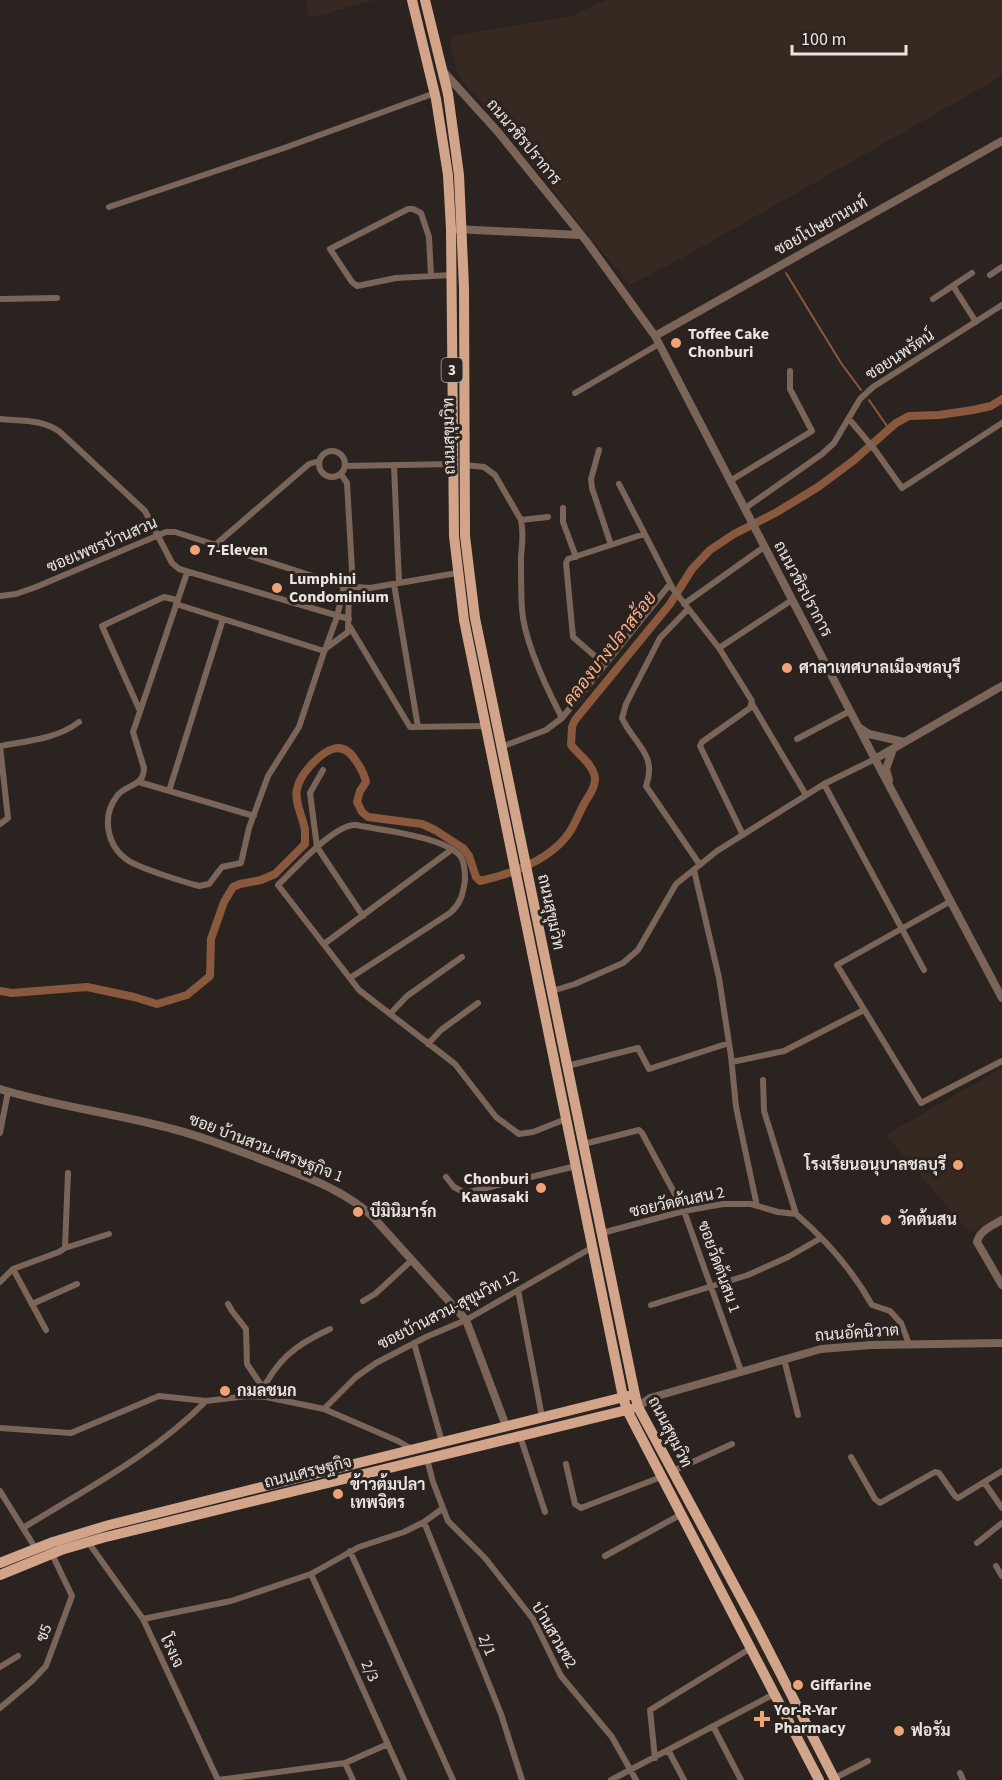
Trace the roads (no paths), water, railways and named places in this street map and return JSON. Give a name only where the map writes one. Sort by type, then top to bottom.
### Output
[{"type":"main road","name":"ถนนสุขุมวิท","points":[[412,0],[444,135],[457,229],[451,275],[468,572],[501,747],[506,799]]},
{"type":"main road","name":"ถนนสุขุมวิท","points":[[425,0],[442,70],[459,174],[457,229],[461,461],[454,536],[464,620],[485,726],[506,799],[516,848],[516,873],[622,1397],[680,1515],[819,1780]]},
{"type":"main road","name":"ถนนสุขุมวิท","points":[[516,848],[527,869],[638,1407],[835,1779]]},
{"type":"main road","name":"ถนนเศรษฐกิจ","points":[[0,1563],[109,1525],[635,1395]]},
{"type":"main road","name":"ถนนเศรษฐกิจ","points":[[0,1575],[88,1542],[638,1407]]},
{"type":"street","name":"ถนนวชิรปราการ","points":[[442,70],[498,132],[580,235],[657,340],[755,531],[1002,998]]},
{"type":"street","points":[[109,207],[284,148],[435,93]]},
{"type":"street","name":"ซอยโปษยานนท์","points":[[657,340],[1002,141]]},
{"type":"street","points":[[431,276],[429,237],[422,213],[413,209],[408,209],[330,249],[357,286],[396,278],[451,275]]},
{"type":"street","points":[[457,229],[580,235]]},
{"type":"street","points":[[990,275],[1002,267]]},
{"type":"street","points":[[933,298],[972,273]]},
{"type":"street","points":[[953,286],[976,322]]},
{"type":"street","points":[[0,299],[57,298]]},
{"type":"street","name":"ซอยนพรัตน์","points":[[744,509],[834,443],[860,399],[873,387],[1002,306]]},
{"type":"street","points":[[574,393],[657,340]]},
{"type":"street","points":[[730,481],[812,432],[790,388],[790,370]]},
{"type":"street","points":[[0,419],[40,422],[52,426],[145,511],[172,563],[179,569],[349,622],[410,727],[485,726]]},
{"type":"street","points":[[849,419],[902,488],[1002,423]]},
{"type":"street","points":[[599,450],[591,479],[592,488],[611,545]]},
{"type":"street","points":[[215,545],[309,464],[319,461],[326,453],[333,451],[341,454],[345,466],[341,474],[334,477],[326,476],[320,470],[319,461]]},
{"type":"street","points":[[345,466],[461,461],[484,467],[495,475],[521,520],[523,528],[522,612],[528,637],[548,691],[562,718]]},
{"type":"street","points":[[394,465],[397,584],[418,727]]},
{"type":"street","points":[[325,649],[346,635],[349,622],[347,483],[341,474]]},
{"type":"street","points":[[619,484],[671,586],[719,648],[806,795]]},
{"type":"street","points":[[563,508],[563,522],[576,557]]},
{"type":"street","points":[[521,520],[548,517]]},
{"type":"street","name":"ซอยเพชรบ้านสวน","points":[[0,596],[16,594],[36,587],[158,536],[175,532],[349,587],[370,588],[458,573]]},
{"type":"street","points":[[605,665],[575,640],[571,633],[565,567],[568,559],[644,534]]},
{"type":"street","points":[[700,865],[646,786],[651,774],[643,748],[622,718],[626,704],[660,638],[684,604],[764,546]]},
{"type":"street","points":[[187,573],[133,732],[144,768],[142,777],[139,782],[121,791],[108,812],[107,824],[112,841],[130,862],[197,886],[209,884],[220,867],[241,863],[254,816],[271,770],[299,728],[325,649],[349,587]]},
{"type":"street","points":[[501,747],[546,730],[562,718],[671,586]]},
{"type":"street","points":[[140,711],[102,626],[164,597],[223,619],[325,649]]},
{"type":"street","points":[[719,648],[792,600]]},
{"type":"street","points":[[169,791],[223,619]]},
{"type":"street","points":[[552,991],[575,984],[624,963],[638,950],[676,885],[717,851],[824,784],[875,759],[1002,686]]},
{"type":"street","points":[[743,834],[700,746],[702,742],[746,711],[752,704]]},
{"type":"street","points":[[797,739],[850,711]]},
{"type":"street","points":[[0,824],[8,818],[0,746],[52,736],[66,731],[79,722]]},
{"type":"street","points":[[858,726],[869,734],[904,742]]},
{"type":"street","points":[[891,789],[886,769],[894,748]]},
{"type":"street","points":[[323,770],[310,794],[316,847],[363,916]]},
{"type":"street","points":[[139,782],[254,816]]},
{"type":"street","points":[[824,784],[924,970]]},
{"type":"street","points":[[350,978],[450,913],[457,906],[463,894],[465,875],[460,857],[451,850],[437,842],[352,825],[316,847],[278,885],[359,990],[455,1065],[496,1117],[515,1132],[533,1132],[578,1114]]},
{"type":"street","points":[[324,944],[451,850]]},
{"type":"street","points":[[694,870],[719,978],[732,1062],[736,1107],[757,1206]]},
{"type":"street","points":[[951,901],[837,965],[921,1103],[1002,1060]]},
{"type":"street","points":[[390,1014],[407,996],[462,957]]},
{"type":"street","points":[[993,981],[1002,975]]},
{"type":"street","points":[[429,1044],[441,1030],[478,1003]]},
{"type":"street","points":[[732,1062],[784,1052],[864,1010]]},
{"type":"street","points":[[567,1066],[638,1048],[649,1069],[729,1043]]},
{"type":"street","points":[[764,1080],[764,1111],[796,1214],[843,1262],[865,1291],[872,1305],[890,1311],[902,1323],[909,1344]]},
{"type":"street","points":[[0,1133],[4,1091]]},
{"type":"street","name":"ซอย บ้านสวน-เศรษฐกิจ 1","points":[[4,1091],[169,1128],[218,1143],[305,1176],[358,1202],[466,1320],[506,1426]]},
{"type":"street","name":"ซอยวัดต้นสน 1","points":[[584,1144],[639,1130],[642,1132],[684,1211],[741,1371]]},
{"type":"street","points":[[446,1177],[454,1187],[465,1193],[576,1166]]},
{"type":"street","points":[[65,1248],[69,1173]]},
{"type":"street","name":"ซอยวัดต้นสน 2","points":[[602,1233],[684,1211],[723,1204],[757,1206],[796,1214]]},
{"type":"street","points":[[1002,1220],[985,1229],[976,1242],[1002,1285]]},
{"type":"street","points":[[0,1282],[13,1269],[65,1248],[109,1234]]},
{"type":"street","points":[[651,1305],[748,1275],[788,1257],[821,1238]]},
{"type":"street","name":"ซอยบ้านสวน-สุขุมวิท 12","points":[[324,1409],[356,1377],[370,1367],[414,1343],[466,1320],[593,1247]]},
{"type":"street","points":[[363,1301],[375,1294],[412,1260]]},
{"type":"street","points":[[13,1269],[46,1330]]},
{"type":"street","points":[[32,1304],[77,1284]]},
{"type":"street","points":[[518,1290],[542,1417]]},
{"type":"street","points":[[228,1304],[246,1329],[247,1364],[263,1388]]},
{"type":"street","points":[[259,1396],[284,1358],[298,1345],[330,1329]]},
{"type":"street","points":[[414,1343],[442,1442]]},
{"type":"street","name":"ถนนอัคนิวาต","points":[[638,1407],[650,1398],[821,1349],[909,1344],[1002,1343]]},
{"type":"street","points":[[784,1359],[798,1415]]},
{"type":"street","name":"ถนนอัคนิวาต","points":[[635,1395],[650,1398]]},
{"type":"street","points":[[0,1428],[70,1433],[159,1396],[206,1401],[259,1396],[324,1409],[412,1449]]},
{"type":"street","points":[[23,1528],[152,1447],[185,1422],[206,1401]]},
{"type":"street","points":[[520,1436],[545,1512]]},
{"type":"street","points":[[673,1471],[732,1444]]},
{"type":"street","points":[[850,1457],[875,1499],[880,1503],[935,1472],[939,1473],[958,1498],[1002,1471]]},
{"type":"street","points":[[143,1619],[231,1601],[311,1574],[350,1551],[404,1532],[424,1522],[442,1509],[427,1459]]},
{"type":"street","points":[[566,1464],[575,1504],[581,1508],[661,1477]]},
{"type":"street","points":[[984,1482],[1002,1508]]},
{"type":"street","points":[[0,1491],[36,1549]]},
{"type":"street","name":"บ่านสวนซ2","points":[[442,1509],[448,1521],[485,1558],[533,1619],[561,1676],[612,1737],[636,1780]]},
{"type":"street","points":[[605,1556],[680,1515]]},
{"type":"street","name":"2/1","points":[[424,1522],[501,1714],[522,1780]]},
{"type":"street","points":[[977,1543],[1002,1524]]},
{"type":"street","name":"โรงเจ","points":[[88,1542],[143,1619],[218,1780]]},
{"type":"street","points":[[350,1551],[453,1780]]},
{"type":"street","name":"ซ5","points":[[0,1707],[32,1681],[46,1666],[72,1596],[52,1554]]},
{"type":"street","points":[[996,1566],[1002,1576]]},
{"type":"street","name":"2/3","points":[[311,1574],[405,1780]]},
{"type":"street","points":[[655,1758],[650,1710],[751,1648]]},
{"type":"street","points":[[0,1667],[18,1656]]},
{"type":"street","points":[[611,1780],[774,1694]]},
{"type":"street","points":[[713,1726],[741,1780]]},
{"type":"street","points":[[218,1780],[345,1763],[388,1744]]},
{"type":"street","points":[[668,1750],[684,1780]]},
{"type":"street","points":[[835,1779],[868,1761]]},
{"type":"street","points":[[345,1763],[353,1780]]},
{"type":"waterway","points":[[786,273],[841,363],[861,390]]},
{"type":"waterway","name":"คลองบางปลาสร้อย","points":[[0,991],[12,993],[87,987],[157,1004],[187,995],[210,976],[211,939],[224,902],[233,887],[275,874],[305,844],[305,830],[296,794],[298,785],[311,765],[322,755],[334,749],[339,748],[351,754],[363,773],[366,782],[357,802],[362,812],[368,817],[422,824],[435,830],[463,848],[480,881],[517,870],[541,858],[561,843],[569,833],[594,786],[595,778],[592,770],[571,745],[572,727],[575,720],[670,604],[692,569],[710,550],[818,487],[853,461],[896,423],[909,416],[939,415],[973,410],[991,406],[1002,399]]},
{"type":"waterway","points":[[869,400],[889,429]]},
{"type":"place","name":"Toffee Cake Chonburi","points":[[676,343]]},
{"type":"place","name":"7-Eleven","points":[[195,550]]},
{"type":"place","name":"Lumphini Condominium","points":[[277,588]]},
{"type":"place","name":"ศาลาเทศบาลเมืองชลบุรี","points":[[787,668]]},
{"type":"place","name":"โรงเรียนอนุบาลชลบุรี","points":[[958,1165]]},
{"type":"place","name":"Chonburi Kawasaki","points":[[541,1188]]},
{"type":"place","name":"บีมินิมาร์ก","points":[[358,1212]]},
{"type":"place","name":"วัดต้นสน","points":[[886,1220]]},
{"type":"place","name":"กมลชนก","points":[[225,1391]]},
{"type":"place","name":"ข้าวต้มปลา เทพจิตร","points":[[338,1494]]},
{"type":"place","name":"Giffarine","points":[[798,1685]]},
{"type":"place","name":"Yor-R-Yar Pharmacy","points":[[762,1719]]},
{"type":"place","name":"ฟอรัม","points":[[899,1731]]}]
